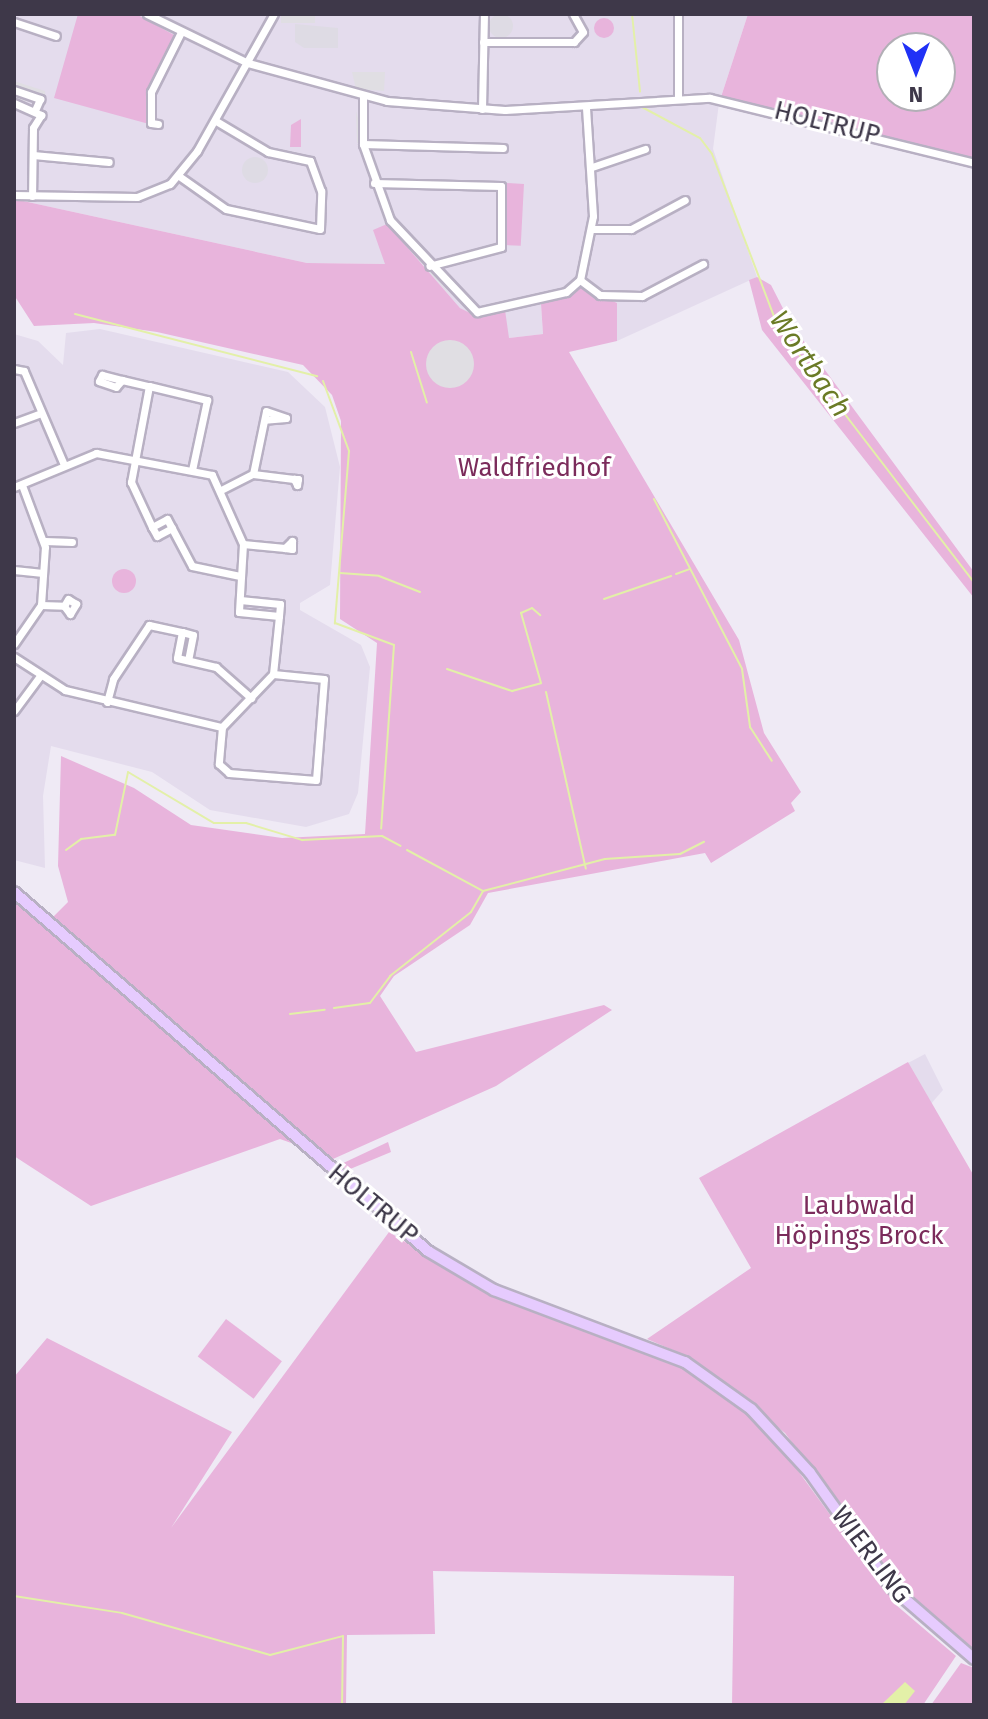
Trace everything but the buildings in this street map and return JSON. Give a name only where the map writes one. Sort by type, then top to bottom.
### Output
[{"type":"main road","name":"HOLTRUP","points":[[14,892],[428,1251],[494,1290],[685,1362],[781,1438]]},
{"type":"main road","name":"WIERLING","points":[[781,1438],[891,1587],[974,1659]]},
{"type":"street","name":"HOLTRUP","points":[[147,14],[248,63],[363,96],[482,109],[586,108],[678,97],[744,103],[974,163]]},
{"type":"street","points":[[162,22],[167,14]]},
{"type":"street","points":[[14,195],[137,197],[179,176],[216,121],[274,14]]},
{"type":"street","points":[[482,109],[484,14]]},
{"type":"street","points":[[483,42],[568,44],[583,32],[573,14]]},
{"type":"street","points":[[678,14],[678,97]]},
{"type":"street","points":[[14,22],[56,36]]},
{"type":"street","points":[[158,124],[151,123],[151,92],[181,32]]},
{"type":"street","points":[[14,90],[40,99],[35,110]]},
{"type":"street","points":[[363,96],[363,144],[374,183],[390,220],[429,266],[477,312],[566,292],[580,280],[592,229],[592,167],[586,108]]},
{"type":"street","points":[[14,103],[41,115],[33,155],[32,196]]},
{"type":"street","points":[[179,176],[226,209],[320,229],[321,191],[310,161],[268,152],[216,121]]},
{"type":"street","points":[[363,144],[503,148]]},
{"type":"street","points":[[592,167],[645,149]]},
{"type":"street","points":[[33,155],[109,162]]},
{"type":"street","points":[[374,183],[501,186],[501,247],[429,266]]},
{"type":"street","points":[[592,229],[631,229],[685,200]]},
{"type":"street","points":[[580,280],[600,295],[642,296],[703,264]]},
{"type":"street","points":[[14,369],[24,371],[64,465]]},
{"type":"street","points":[[122,380],[207,400],[192,470]]},
{"type":"street","points":[[149,386],[131,482],[152,527],[167,519],[192,566],[240,576]]},
{"type":"street","points":[[14,423],[41,413]]},
{"type":"street","points":[[253,474],[265,420]]},
{"type":"street","points":[[14,644],[41,605],[45,541],[18,486],[96,453],[136,458],[212,475],[243,544],[240,600],[280,604],[273,674],[222,727],[219,764],[229,773],[316,780],[324,679],[273,674]]},
{"type":"street","points":[[221,490],[253,474],[294,479]]},
{"type":"street","points":[[45,541],[72,542]]},
{"type":"street","points":[[243,544],[285,548]]},
{"type":"street","points":[[14,570],[43,573]]},
{"type":"street","points":[[41,605],[64,606]]},
{"type":"street","points":[[107,702],[113,679],[149,625],[182,632],[177,658],[216,667],[251,698]]},
{"type":"street","points":[[14,657],[40,676],[107,702],[222,727]]},
{"type":"street","points":[[14,711],[40,676]]},
{"type":"shaded area","points":[[14,14],[748,14],[719,103],[713,149],[757,277],[617,341],[617,303],[582,286],[541,304],[543,334],[509,338],[460,308],[387,225],[386,264],[307,263],[14,199]]},
{"type":"shaded area","points":[[281,14],[315,14],[315,23],[281,23]]},
{"type":"shaded area","points":[[501,14],[510,17],[513,26],[510,35],[501,38],[492,35],[489,26],[492,17]]},
{"type":"shaded area","points":[[295,24],[338,28],[338,48],[304,48],[295,42]]},
{"type":"shaded area","points":[[352,72],[385,72],[384,91],[356,89]]},
{"type":"shaded area","points":[[14,81],[45,91],[46,105],[14,99]]},
{"type":"shaded area","points":[[356,111],[384,213],[455,301],[386,223],[357,141]]},
{"type":"shaded area","points":[[255,157],[264,161],[268,170],[264,179],[255,183],[246,179],[242,170],[246,161]]},
{"type":"shaded area","points":[[100,329],[288,372],[325,407],[340,467],[330,585],[300,603],[300,610],[361,645],[370,667],[358,793],[349,814],[306,827],[210,810],[152,772],[51,746],[43,796],[45,868],[14,860],[14,334],[38,341],[63,365],[66,333]]},
{"type":"shaded area","points":[[450,340],[467,347],[474,364],[467,381],[450,388],[433,381],[426,364],[433,347]]},
{"type":"shaded area","points":[[925,1054],[943,1090],[930,1105],[908,1063]]},
{"type":"shaded area","points":[[905,1682],[915,1691],[904,1705],[881,1705]]},
{"type":"green space","points":[[78,14],[136,14],[174,35],[146,92],[149,124],[54,98]]},
{"type":"green space","points":[[748,14],[974,14],[974,158],[721,97]]},
{"type":"green space","points":[[604,18],[611,21],[614,28],[611,35],[604,38],[597,35],[594,28],[597,21]]},
{"type":"green space","points":[[301,119],[301,147],[290,147],[291,125]]},
{"type":"green space","points":[[507,183],[524,184],[521,246],[504,245]]},
{"type":"green space","name":"Waldfriedhof","points":[[14,199],[307,263],[385,264],[373,230],[387,224],[460,308],[476,316],[505,310],[509,338],[543,334],[541,304],[582,286],[617,303],[617,341],[569,352],[739,640],[764,733],[801,792],[791,803],[795,811],[711,863],[705,853],[488,893],[470,925],[394,976],[380,996],[416,1052],[604,1005],[612,1010],[496,1086],[333,1159],[53,917],[68,902],[58,866],[61,756],[134,788],[191,825],[282,838],[365,834],[377,643],[340,619],[341,421],[332,395],[303,365],[157,332],[94,323],[34,326],[14,295]]},
{"type":"green space","points":[[757,277],[771,285],[791,324],[974,572],[974,598],[762,330],[749,280]]},
{"type":"green space","points":[[124,569],[135,576],[136,581],[129,592],[124,593],[113,586],[112,581],[119,570]]},
{"type":"green space","points":[[14,898],[294,1144],[280,1139],[91,1206],[14,1156]]},
{"type":"green space","name":"Laubwald Höpings Brock","points":[[908,1062],[974,1176],[974,1654],[906,1597],[785,1433],[689,1357],[647,1339],[751,1268],[699,1178]]},
{"type":"green space","points":[[388,1142],[391,1152],[343,1172],[337,1166]]},
{"type":"green space","points":[[389,1232],[491,1295],[682,1366],[747,1414],[777,1442],[896,1605],[956,1656],[923,1705],[732,1705],[734,1576],[433,1571],[435,1634],[347,1635],[346,1705],[14,1705],[14,1377],[47,1338],[232,1432],[171,1528]]},
{"type":"green space","points":[[226,1319],[282,1361],[254,1399],[198,1357]]},
{"type":"green space","points":[[961,1663],[974,1668],[974,1705],[931,1705]]},
{"type":"waterway","name":"Wortbach","points":[[632,14],[640,92]]},
{"type":"waterway","name":"Wortbach","points":[[640,106],[700,138],[712,154],[778,327],[974,582]]},
{"type":"waterway","points":[[75,314],[317,376]]},
{"type":"waterway","points":[[411,352],[427,403]]},
{"type":"waterway","points":[[323,381],[349,451],[335,623],[394,645],[381,829]]},
{"type":"waterway","points":[[654,499],[742,669],[750,727],[772,761]]},
{"type":"waterway","points":[[676,574],[690,569]]},
{"type":"waterway","points":[[340,573],[379,576],[420,592]]},
{"type":"waterway","points":[[604,599],[671,576]]},
{"type":"waterway","points":[[447,669],[512,691],[541,683],[521,613],[532,608],[540,615]]},
{"type":"waterway","points":[[546,692],[586,869]]},
{"type":"waterway","points":[[66,850],[81,839],[115,835],[128,772],[214,823],[246,823],[302,840],[382,836],[401,846]]},
{"type":"waterway","points":[[334,1008],[370,1003],[390,976],[471,912],[483,891],[605,859],[680,854],[704,842]]},
{"type":"waterway","points":[[407,850],[483,891]]},
{"type":"waterway","points":[[290,1014],[325,1010]]},
{"type":"waterway","points":[[14,1596],[122,1613],[270,1655],[343,1636],[342,1705]]}]
